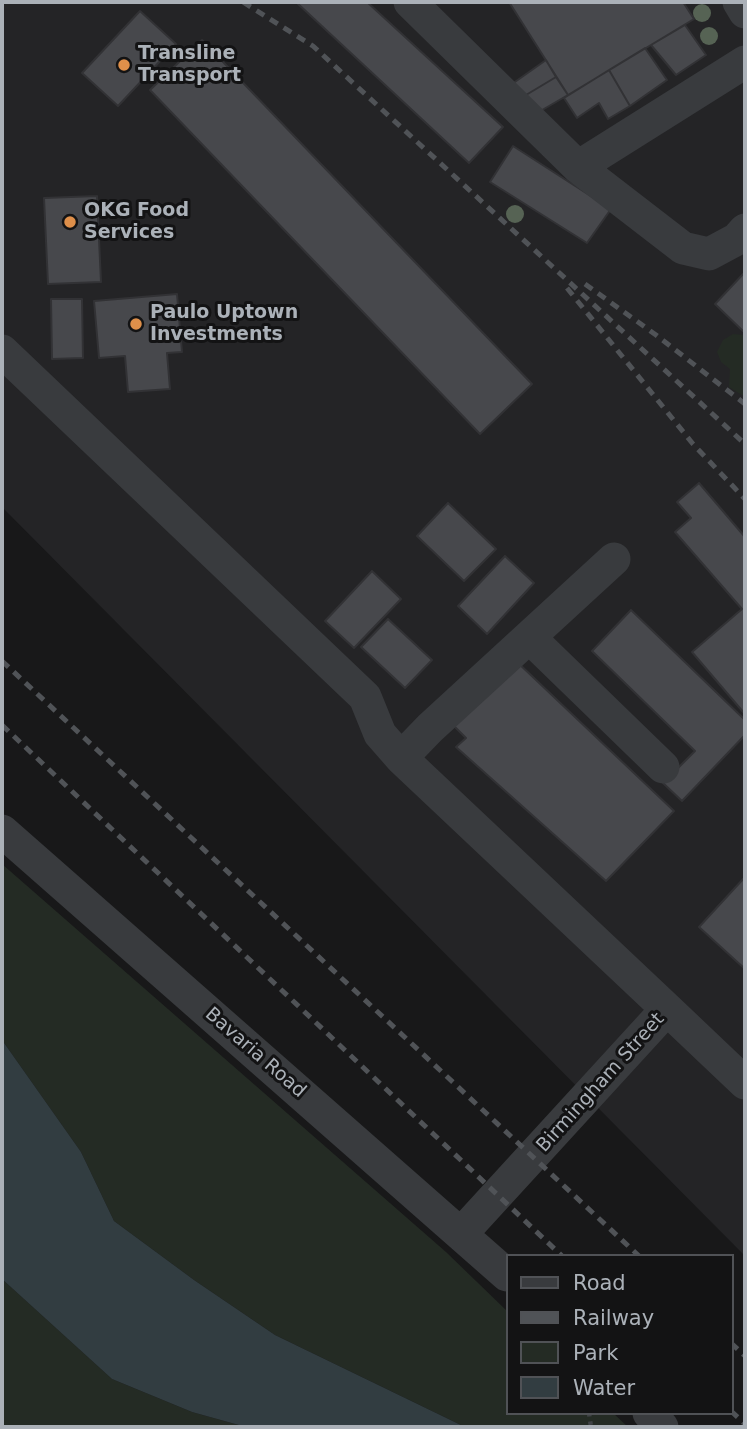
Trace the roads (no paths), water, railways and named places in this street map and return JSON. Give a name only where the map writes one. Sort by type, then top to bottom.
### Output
[{"type":"street","points":[[410,2],[578,167],[683,248],[709,254],[737,239],[745,230]]},
{"type":"street","points":[[739,2],[745,12]]},
{"type":"street","points":[[578,167],[745,62]]},
{"type":"street","points":[[2,351],[365,697],[380,734],[401,758],[667,1009]]},
{"type":"street","points":[[401,758],[430,728],[614,559]]},
{"type":"street","points":[[529,637],[663,767]]},
{"type":"street","name":"Bavaria Road","points":[[2,831],[505,1273]]},
{"type":"street","name":"Birmingham Street","points":[[461,1234],[667,1009],[745,1083]]},
{"type":"water","points":[[2,1040],[81,1152],[114,1221],[275,1335],[465,1427],[246,1427],[192,1412],[112,1379],[2,1279]]},
{"type":"railway","points":[[243,2],[313,46],[745,444]]},
{"type":"railway","points":[[585,284],[745,404]]},
{"type":"railway","points":[[567,288],[693,444],[745,499]]},
{"type":"railway","points":[[2,661],[637,1254]]},
{"type":"railway","points":[[2,725],[560,1254]]},
{"type":"railway","points":[[733,1345],[745,1356]]},
{"type":"railway","points":[[733,1413],[745,1424]]},
{"type":"place","name":"Transline Transport","points":[[124,65]]},
{"type":"place","name":"OKG Food Services","points":[[70,222]]},
{"type":"place","name":"Paulo Uptown Investments","points":[[136,324]]}]
